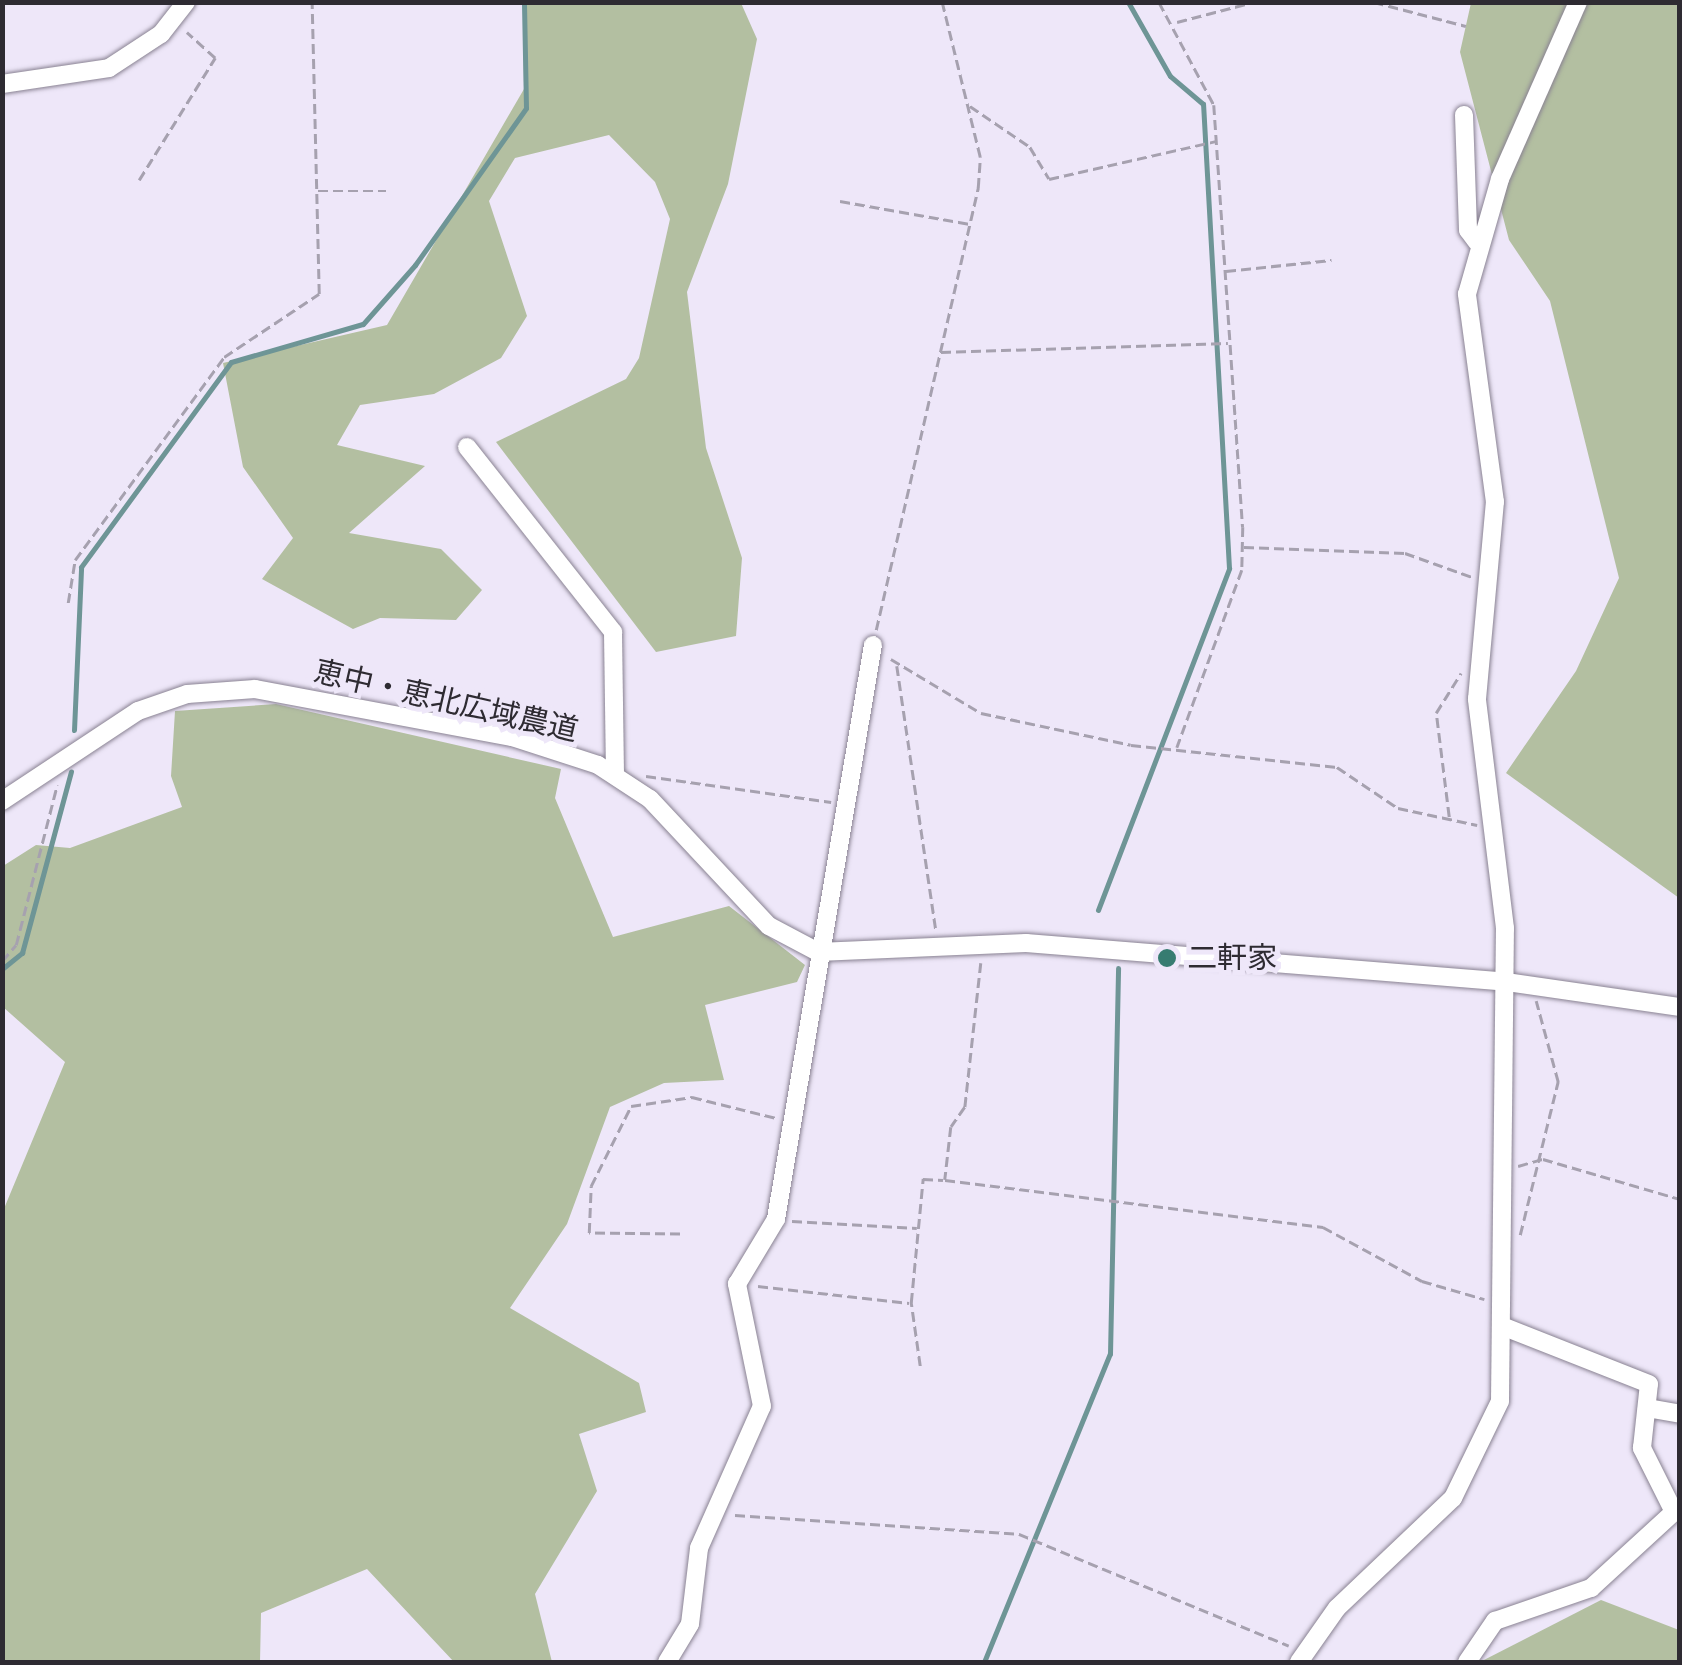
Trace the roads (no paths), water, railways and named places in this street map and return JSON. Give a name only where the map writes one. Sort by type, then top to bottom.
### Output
[{"type":"street","points":[[2,84],[109,68],[171,22],[186,2]]},
{"type":"street","points":[[1301,1657],[1475,1464],[1500,1400],[1508,1304],[1506,982],[1480,670],[1490,582],[1493,480],[1466,316],[1477,242],[1578,2]]},
{"type":"street","points":[[1464,115],[1468,230],[1477,242]]},
{"type":"street","points":[[467,447],[612,632],[620,778]]},
{"type":"street","points":[[667,1662],[690,1624],[699,1548],[718,1514],[762,1406],[738,1284],[776,1219],[842,804],[873,645]]},
{"type":"street","name":"恵中・恵北広域農道","points":[[2,800],[58,769],[138,711],[188,694],[255,690],[512,737],[620,778],[769,926],[818,952]]},
{"type":"street","points":[[818,952],[984,942],[1506,982],[1680,1007]]},
{"type":"street","points":[[1467,1662],[1495,1622],[1591,1588],[1669,1524],[1671,1500],[1642,1448],[1650,1384],[1506,1328]]},
{"type":"street","points":[[1648,1408],[1680,1414]]},
{"type":"waterway","points":[[74,730],[81,567],[231,362],[363,324],[415,265],[526,108],[524,2]]},
{"type":"waterway","points":[[1098,910],[1229,568],[1203,104],[1170,76],[1128,2]]},
{"type":"waterway","points":[[2,969],[22,953],[71,771]]},
{"type":"waterway","points":[[984,1662],[1110,1354],[1118,968]]},
{"type":"place","name":"二軒家","points":[[1167,958]]}]
